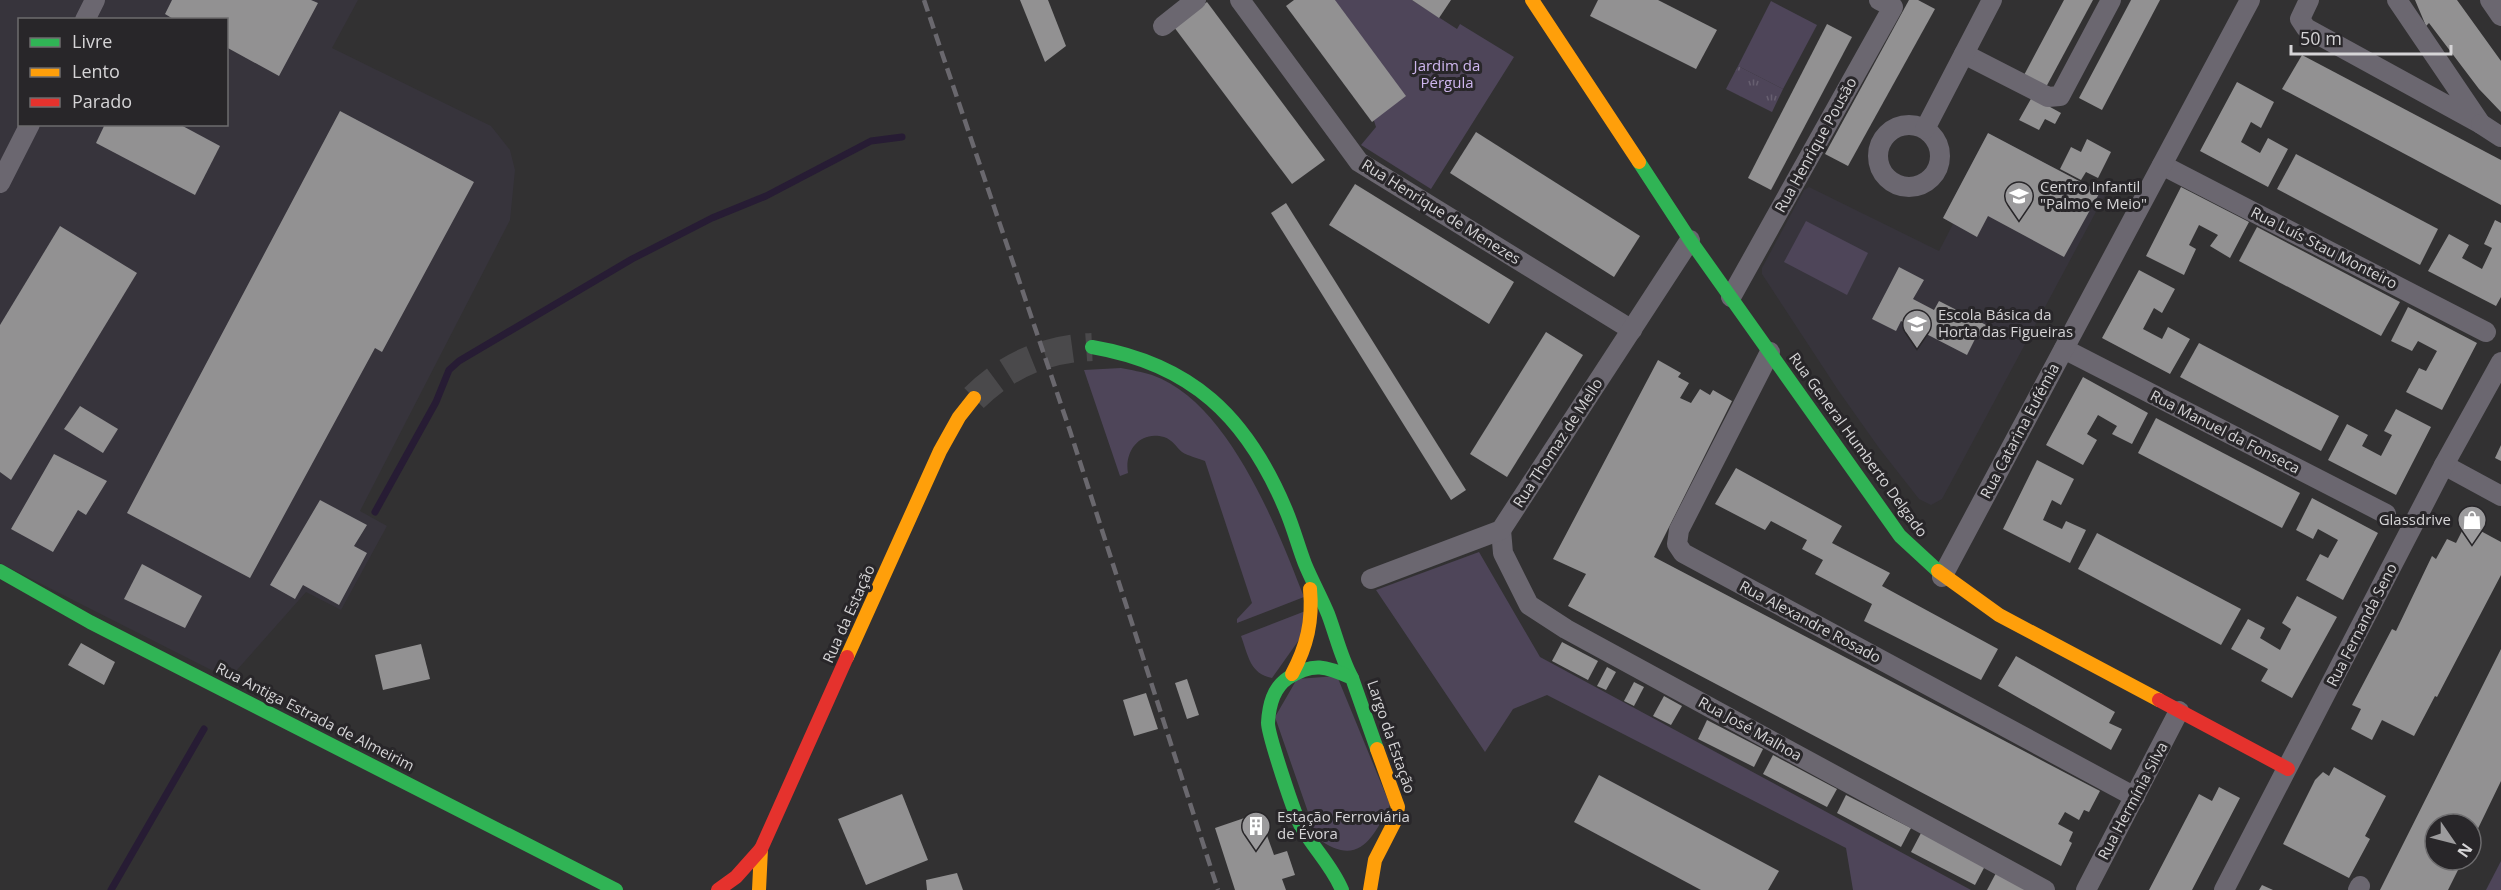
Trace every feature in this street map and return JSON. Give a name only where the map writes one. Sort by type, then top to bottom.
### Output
[{"type":"street","points":[[85,18],[95,0]]},
{"type":"street","points":[[1163,26],[1196,0]]},
{"type":"street","name":"Rua Henrique de Menezes","points":[[1240,0],[1359,162],[1632,330]]},
{"type":"street","name":"Rua General Humberto Delgado","points":[[1532,0],[1690,240],[1900,536],[1942,577],[1999,615],[2288,769]]},
{"type":"street","points":[[1925,129],[1992,0]]},
{"type":"street","points":[[1964,54],[2048,97],[2060,96],[2111,0]]},
{"type":"street","name":"Rua Catarina Eufémia","points":[[1942,577],[2250,0]]},
{"type":"street","points":[[2309,0],[2300,19],[2306,28],[2481,124],[2501,138]]},
{"type":"street","points":[[2397,0],[2481,124]]},
{"type":"street","points":[[2490,0],[2501,16]]},
{"type":"street","name":"Rua Henrique Pousão","points":[[1731,297],[1890,2]]},
{"type":"street","points":[[0,183],[29,126]]},
{"type":"street","name":"Rua Luís Stau Monteiro","points":[[2162,165],[2486,332]]},
{"type":"street","name":"Rua Thomaz de Mello","points":[[1501,530],[1690,240]]},
{"type":"street","points":[[1092,347],[1114,349],[1159,363],[1183,374],[1210,397],[1250,445],[1282,500],[1306,566],[1352,678]]},
{"type":"street","name":"Rua Manuel da Fonseca","points":[[2064,349],[2386,514]]},
{"type":"street","name":"Rua Alexandre Rosado","points":[[1770,352],[1679,530],[1677,544],[1683,553],[2135,797]]},
{"type":"street","name":"Rua Fernanda Seno","points":[[2224,890],[2444,465],[2501,362]]},
{"type":"street","name":"Rua da Estação","points":[[719,890],[736,877],[761,849],[940,451],[959,417],[974,398]]},
{"type":"street","points":[[2444,465],[2501,496]]},
{"type":"street","points":[[1371,579],[1501,530]]},
{"type":"street","name":"Rua José Malhoa","points":[[1501,530],[1503,553],[1529,605],[1566,629],[2045,890]]},
{"type":"street","points":[[1306,566],[1313,616],[1311,631],[1292,674],[1273,695],[1268,724],[1301,827],[1334,870],[1342,890]]},
{"type":"street","name":"Rua Antiga Estrada de Almeirim","points":[[0,572],[90,622],[616,890]]},
{"type":"street","name":"Largo da Estação","points":[[1292,674],[1312,665],[1330,668],[1352,678],[1398,807],[1396,819],[1375,860],[1370,890]]},
{"type":"street","name":"Rua Hermínia Silva","points":[[2086,890],[2179,711]]},
{"type":"street","points":[[1362,853],[1389,833]]},
{"type":"street","points":[[1308,838],[1331,856],[1343,858]]},
{"type":"street","name":"Rua da Estação","points":[[759,890],[761,849]]},
{"type":"shaded area","points":[[0,0],[358,0],[332,48],[491,126],[510,150],[515,170],[510,220],[360,511],[387,526],[341,610],[306,592],[229,679],[0,563]]},
{"type":"shaded area","name":"Escola Básica da Horta das Figueiras","points":[[1988,133],[2105,195],[1942,499],[1931,505],[1919,499],[1879,448],[1762,274],[1762,268],[1804,190],[1809,187],[1939,251],[1953,224],[1943,218]]},
{"type":"green space","name":"Jardim da Pérgula","points":[[1335,0],[1412,0],[1457,29],[1460,24],[1514,57],[1431,189],[1361,145],[1376,127]]},
{"type":"green space","points":[[1771,1],[1817,25],[1783,89],[1738,66]]},
{"type":"green space","points":[[1738,66],[1783,89],[1772,112],[1726,89]]},
{"type":"green space","points":[[1806,221],[1868,253],[1847,295],[1784,262]]},
{"type":"green space","points":[[1121,368],[1152,375],[1180,389],[1204,411],[1227,439],[1247,470],[1264,504],[1304,597],[1237,623],[1237,619],[1252,603],[1205,461],[1182,452],[1167,438],[1148,437],[1141,440],[1131,450],[1127,465],[1128,473],[1120,476],[1084,370]]},
{"type":"green space","points":[[1479,552],[1540,657],[1971,890],[1853,890],[1846,848],[1547,695],[1513,709],[1485,752],[1376,590]]},
{"type":"green space","points":[[1308,610],[1306,630],[1272,678],[1254,668],[1241,636]]},
{"type":"green space","points":[[1337,676],[1390,805],[1370,839],[1353,850],[1331,847],[1317,838],[1275,717],[1297,679]]},
{"type":"green space","points":[[2501,861],[2501,890],[2486,890]]},
{"type":"building","points":[[172,0],[311,0],[318,3],[279,76],[228,48],[228,18],[172,18],[165,14]]},
{"type":"building","points":[[1020,0],[1048,0],[1066,46],[1045,62]]},
{"type":"building","points":[[1294,0],[1335,0],[1406,96],[1372,122],[1286,6]]},
{"type":"building","points":[[1412,0],[1451,0],[1439,18]]},
{"type":"building","points":[[1598,0],[1658,0],[1717,30],[1696,69],[1590,16]]},
{"type":"building","points":[[1909,0],[1918,0],[1935,9],[1848,166],[1825,154]]},
{"type":"building","points":[[2064,0],[2093,0],[2045,89],[2023,77]]},
{"type":"building","points":[[2131,0],[2160,0],[2102,110],[2079,98]]},
{"type":"building","points":[[2415,0],[2457,0],[2501,61],[2501,112],[2479,89],[2429,23],[2426,26]]},
{"type":"building","points":[[1207,2],[1325,160],[1292,184],[1174,27]]},
{"type":"building","points":[[1827,24],[1852,37],[1771,190],[1748,178]]},
{"type":"building","points":[[2302,55],[2501,160],[2501,205],[2282,89]]},
{"type":"building","points":[[2237,82],[2274,102],[2261,128],[2251,122],[2241,142],[2260,153],[2268,138],[2288,149],[2268,187],[2200,151]]},
{"type":"building","points":[[2032,97],[2061,113],[2055,124],[2045,119],[2039,130],[2019,120]]},
{"type":"building","points":[[340,111],[474,182],[382,352],[375,348],[250,578],[127,513]]},
{"type":"building","points":[[104,126],[183,126],[220,146],[195,195],[96,143]]},
{"type":"building","points":[[1476,132],[1640,236],[1614,277],[1450,173]]},
{"type":"building","name":"Centro Infantil \"Palmo e Meio\"","points":[[1988,133],[2100,192],[2064,257],[1988,216],[1977,237],[1943,218]]},
{"type":"building","points":[[2087,139],[2111,152],[2098,178],[2086,172],[2081,180],[2060,169],[2071,147],[2081,152]]},
{"type":"building","points":[[2296,154],[2438,229],[2420,265],[2277,189]]},
{"type":"building","points":[[1355,184],[1514,282],[1489,324],[1329,225]]},
{"type":"building","points":[[2181,187],[2249,222],[2230,258],[2210,246],[2218,235],[2199,225],[2189,245],[2196,249],[2184,275],[2146,256]]},
{"type":"building","points":[[1286,203],[1466,490],[1451,500],[1271,213]]},
{"type":"building","points":[[2495,220],[2501,223],[2501,297],[2496,306],[2428,271],[2449,234],[2469,245],[2462,258],[2482,269],[2492,248],[2484,244]]},
{"type":"building","points":[[60,226],[137,273],[11,480],[0,472],[0,325]]},
{"type":"building","points":[[2257,227],[2400,302],[2381,336],[2239,261]]},
{"type":"building","points":[[1899,267],[1924,280],[1913,299],[1934,310],[1939,301],[1994,329],[1988,340],[1977,335],[1967,355],[1901,321],[1896,331],[1872,319]]},
{"type":"building","points":[[2139,270],[2175,289],[2162,313],[2154,308],[2143,329],[2162,339],[2168,327],[2190,339],[2170,374],[2102,338]]},
{"type":"building","points":[[2408,307],[2477,343],[2442,410],[2406,392],[2419,368],[2426,371],[2437,351],[2418,341],[2412,351],[2391,341]]},
{"type":"building","points":[[1546,332],[1583,355],[1507,477],[1470,454]]},
{"type":"building","points":[[2199,343],[2339,416],[2321,451],[2180,377]]},
{"type":"building","points":[[1658,360],[1681,373],[1678,377],[1689,383],[1680,398],[1691,403],[1700,389],[1710,395],[1713,390],[1732,401],[1654,557],[2100,791],[2089,812],[2084,810],[2079,820],[2065,812],[2058,824],[2073,832],[2069,841],[2072,843],[2061,866],[1568,606],[1586,574],[1553,559]]},
{"type":"building","points":[[2083,377],[2148,413],[2132,444],[2112,434],[2117,426],[2098,415],[2087,434],[2097,440],[2083,465],[2046,445]]},
{"type":"building","points":[[80,406],[118,429],[103,453],[64,429]]},
{"type":"building","points":[[2396,409],[2431,427],[2396,495],[2328,460],[2347,424],[2368,435],[2362,446],[2381,456],[2392,435],[2384,431]]},
{"type":"building","points":[[2156,418],[2300,493],[2282,528],[2138,453]]},
{"type":"building","points":[[2501,445],[2501,461],[2495,458]]},
{"type":"building","points":[[54,454],[107,481],[86,515],[78,510],[53,552],[11,529]]},
{"type":"building","points":[[2037,460],[2074,479],[2061,505],[2052,500],[2043,520],[2062,529],[2066,521],[2086,530],[2070,563],[2003,529]]},
{"type":"building","points":[[1736,468],[1842,526],[1832,543],[1890,573],[1882,586],[1998,649],[1981,680],[1864,621],[1872,604],[1815,574],[1823,560],[1802,549],[1807,540],[1771,521],[1765,530],[1715,504]]},
{"type":"building","points":[[2312,498],[2378,533],[2343,600],[2306,580],[2320,554],[2328,558],[2338,540],[2318,529],[2313,539],[2296,530]]},
{"type":"building","points":[[320,500],[367,525],[354,546],[367,553],[339,605],[303,585],[295,599],[270,585]]},
{"type":"building","points":[[2466,523],[2501,542],[2501,575],[2414,736],[2382,720],[2372,740],[2351,729],[2361,709],[2352,705],[2392,629],[2396,631],[2432,556],[2436,559],[2447,539],[2456,543]]},
{"type":"building","points":[[2097,533],[2241,609],[2221,645],[2078,569]]},
{"type":"building","points":[[142,564],[202,596],[185,628],[124,599]]},
{"type":"building","points":[[2297,596],[2337,617],[2292,698],[2261,681],[2268,669],[2231,649],[2248,619],[2265,628],[2260,638],[2280,650],[2291,629],[2282,623]]},
{"type":"building","points":[[1562,642],[1598,661],[1588,680],[1552,661]]},
{"type":"building","points":[[81,643],[115,662],[104,685],[68,665]]},
{"type":"building","points":[[421,644],[430,679],[383,690],[375,655]]},
{"type":"building","points":[[2501,649],[2501,781],[2483,818],[2483,812],[2423,812],[2423,872],[2457,872],[2448,890],[2380,890]]},
{"type":"building","points":[[2016,656],[2115,712],[2109,723],[2122,729],[2111,750],[1998,686]]},
{"type":"building","points":[[1607,667],[1616,672],[1606,690],[1597,686]]},
{"type":"building","points":[[1187,679],[1199,715],[1187,719],[1175,683]]},
{"type":"building","points":[[1634,682],[1644,687],[1634,706],[1624,701]]},
{"type":"building","points":[[1146,693],[1158,729],[1134,736],[1123,700]]},
{"type":"building","points":[[1664,696],[1682,706],[1671,725],[1653,716]]},
{"type":"building","points":[[1707,720],[1763,749],[1754,767],[1698,739]]},
{"type":"building","points":[[1773,755],[1837,789],[1827,807],[1763,774]]},
{"type":"building","points":[[2334,767],[2386,796],[2365,836],[2370,839],[2349,878],[2283,844],[2315,780],[2323,772],[2329,776]]},
{"type":"building","points":[[1599,775],[1779,871],[1768,890],[1701,890],[1574,822]]},
{"type":"building","points":[[2219,787],[2240,798],[2192,890],[2149,890],[2199,794],[2212,801]]},
{"type":"building","points":[[902,794],[928,860],[866,885],[838,819]]},
{"type":"building","points":[[1846,795],[1911,828],[1901,847],[1837,813]]},
{"type":"building","name":"Estação Ferroviária de Évora","points":[[1259,813],[1274,855],[1287,851],[1295,875],[1282,879],[1286,890],[1235,890],[1215,828]]},
{"type":"building","points":[[1921,833],[1985,866],[1975,885],[1911,852]]},
{"type":"building","points":[[957,873],[963,890],[927,890],[926,880]]},
{"type":"building","points":[[1996,873],[2030,890],[1987,890]]},
{"type":"building","points":[[2262,885],[2273,890],[2259,890]]},
{"type":"waterway","points":[[375,512],[436,402],[449,370],[459,361],[632,259],[712,218],[766,196],[871,141],[902,137]]},
{"type":"waterway","points":[[111,890],[204,729]]},
{"type":"tunnel","points":[[974,398],[1000,376],[1028,361],[1058,351],[1092,347]]},
{"type":"railway","points":[[924,0],[1070,431],[1218,890]]},
{"type":"traffic: fast","points":[[1639,162],[1690,240],[1900,536],[1938,571]]},
{"type":"traffic: fast","points":[[1092,347],[1127,355],[1158,366],[1186,381],[1211,399],[1233,421],[1270,475],[1291,522],[1305,564],[1328,614],[1352,678]]},
{"type":"traffic: fast","points":[[0,571],[90,622],[616,890]]},
{"type":"traffic: fast","points":[[1342,890],[1302,828],[1288,793],[1268,723],[1269,710],[1275,692],[1288,678],[1312,668],[1327,669],[1352,678],[1377,749]]},
{"type":"traffic: slow","points":[[1532,0],[1639,162]]},
{"type":"traffic: slow","points":[[847,657],[940,451],[959,417],[974,398]]},
{"type":"traffic: slow","points":[[1938,571],[1999,615],[2159,700]]},
{"type":"traffic: slow","points":[[1292,674],[1308,633],[1311,612],[1310,589]]},
{"type":"traffic: slow","points":[[1370,890],[1375,860],[1396,819],[1398,807],[1377,749]]},
{"type":"traffic: slow","points":[[759,890],[761,849]]},
{"type":"traffic: jam","points":[[718,890],[736,877],[761,849],[847,657]]},
{"type":"traffic: jam","points":[[2159,700],[2288,769]]},
{"type":"place","name":"Centro Infantil \"Palmo e Meio\"","points":[[2019,222]]},
{"type":"place","name":"Escola Básica da Horta das Figueiras","points":[[1917,350]]},
{"type":"place","name":"Glassdrive","points":[[2472,546]]},
{"type":"place","name":"Estação Ferroviária de Évora","points":[[1256,852]]}]
